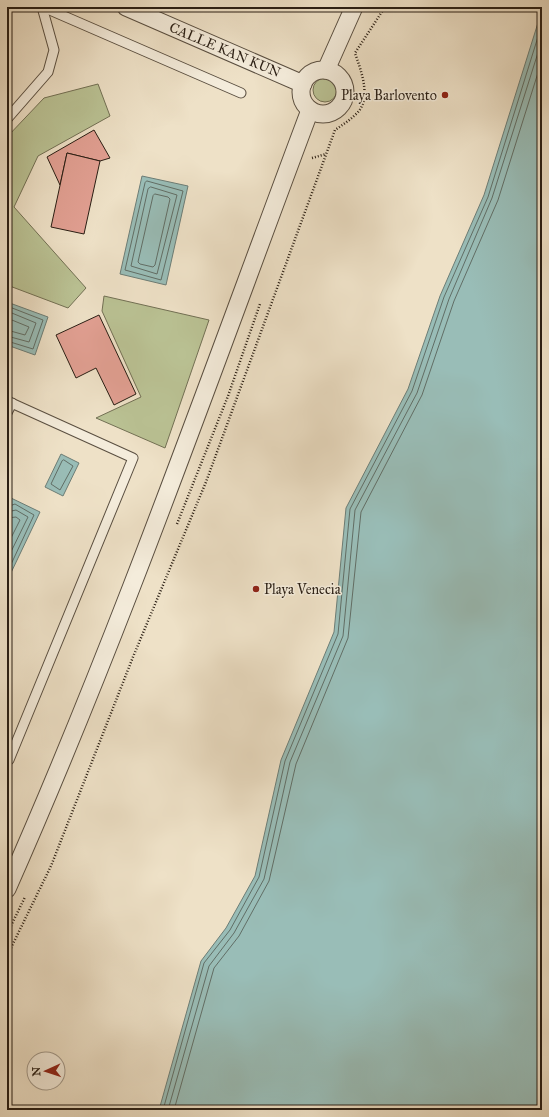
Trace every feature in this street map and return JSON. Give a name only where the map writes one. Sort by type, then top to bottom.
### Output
[{"type":"street","name":"CALLE KAN KUN","points":[[126,7],[303,84]]},
{"type":"street","points":[[326,70],[354,7]]},
{"type":"street","points":[[326,70],[333,72],[343,82],[345,96],[342,103],[331,113],[317,113],[310,110],[302,98],[303,84],[312,73],[326,70]]},
{"type":"street","points":[[7,889],[42,809],[175,477],[310,110]]},
{"type":"lane","points":[[42,7],[240,93]]},
{"type":"lane","points":[[7,119],[48,72],[54,50],[42,7]]},
{"type":"lane","points":[[7,413],[9,402],[133,458],[9,760]]},
{"type":"path","points":[[7,956],[51,866],[133,657],[206,482],[335,130],[357,114],[364,98],[363,79],[355,53],[385,7]]},
{"type":"green space","points":[[325,78],[330,79],[336,85],[336,95],[330,101],[325,102],[320,101],[314,95],[313,90],[314,85],[320,79]]},
{"type":"green space","points":[[98,84],[110,116],[38,156],[14,207],[86,288],[68,308],[7,285],[7,137],[44,98]]},
{"type":"green space","points":[[104,296],[209,320],[165,448],[96,418],[141,397],[102,311]]},
{"type":"water","points":[[542,10],[542,1110],[159,1110],[201,961],[226,928],[255,876],[281,760],[334,632],[346,508],[408,389],[440,296],[484,195]]},
{"type":"water","points":[[142,176],[188,186],[166,285],[120,274]]},
{"type":"water","points":[[7,302],[48,317],[35,355],[7,345]]},
{"type":"water","points":[[61,454],[79,463],[63,496],[45,487]]},
{"type":"water","points":[[11,498],[40,512],[8,579],[7,506]]},
{"type":"building","points":[[94,130],[110,158],[100,161],[67,153],[60,185],[47,157]]},
{"type":"building","points":[[67,153],[100,161],[84,234],[51,227]]},
{"type":"building","points":[[99,315],[136,394],[114,405],[96,368],[76,378],[56,335]]},
{"type":"place","name":"Playa Barlovento","points":[[445,95]]},
{"type":"place","name":"Playa Venecia","points":[[256,589]]}]
